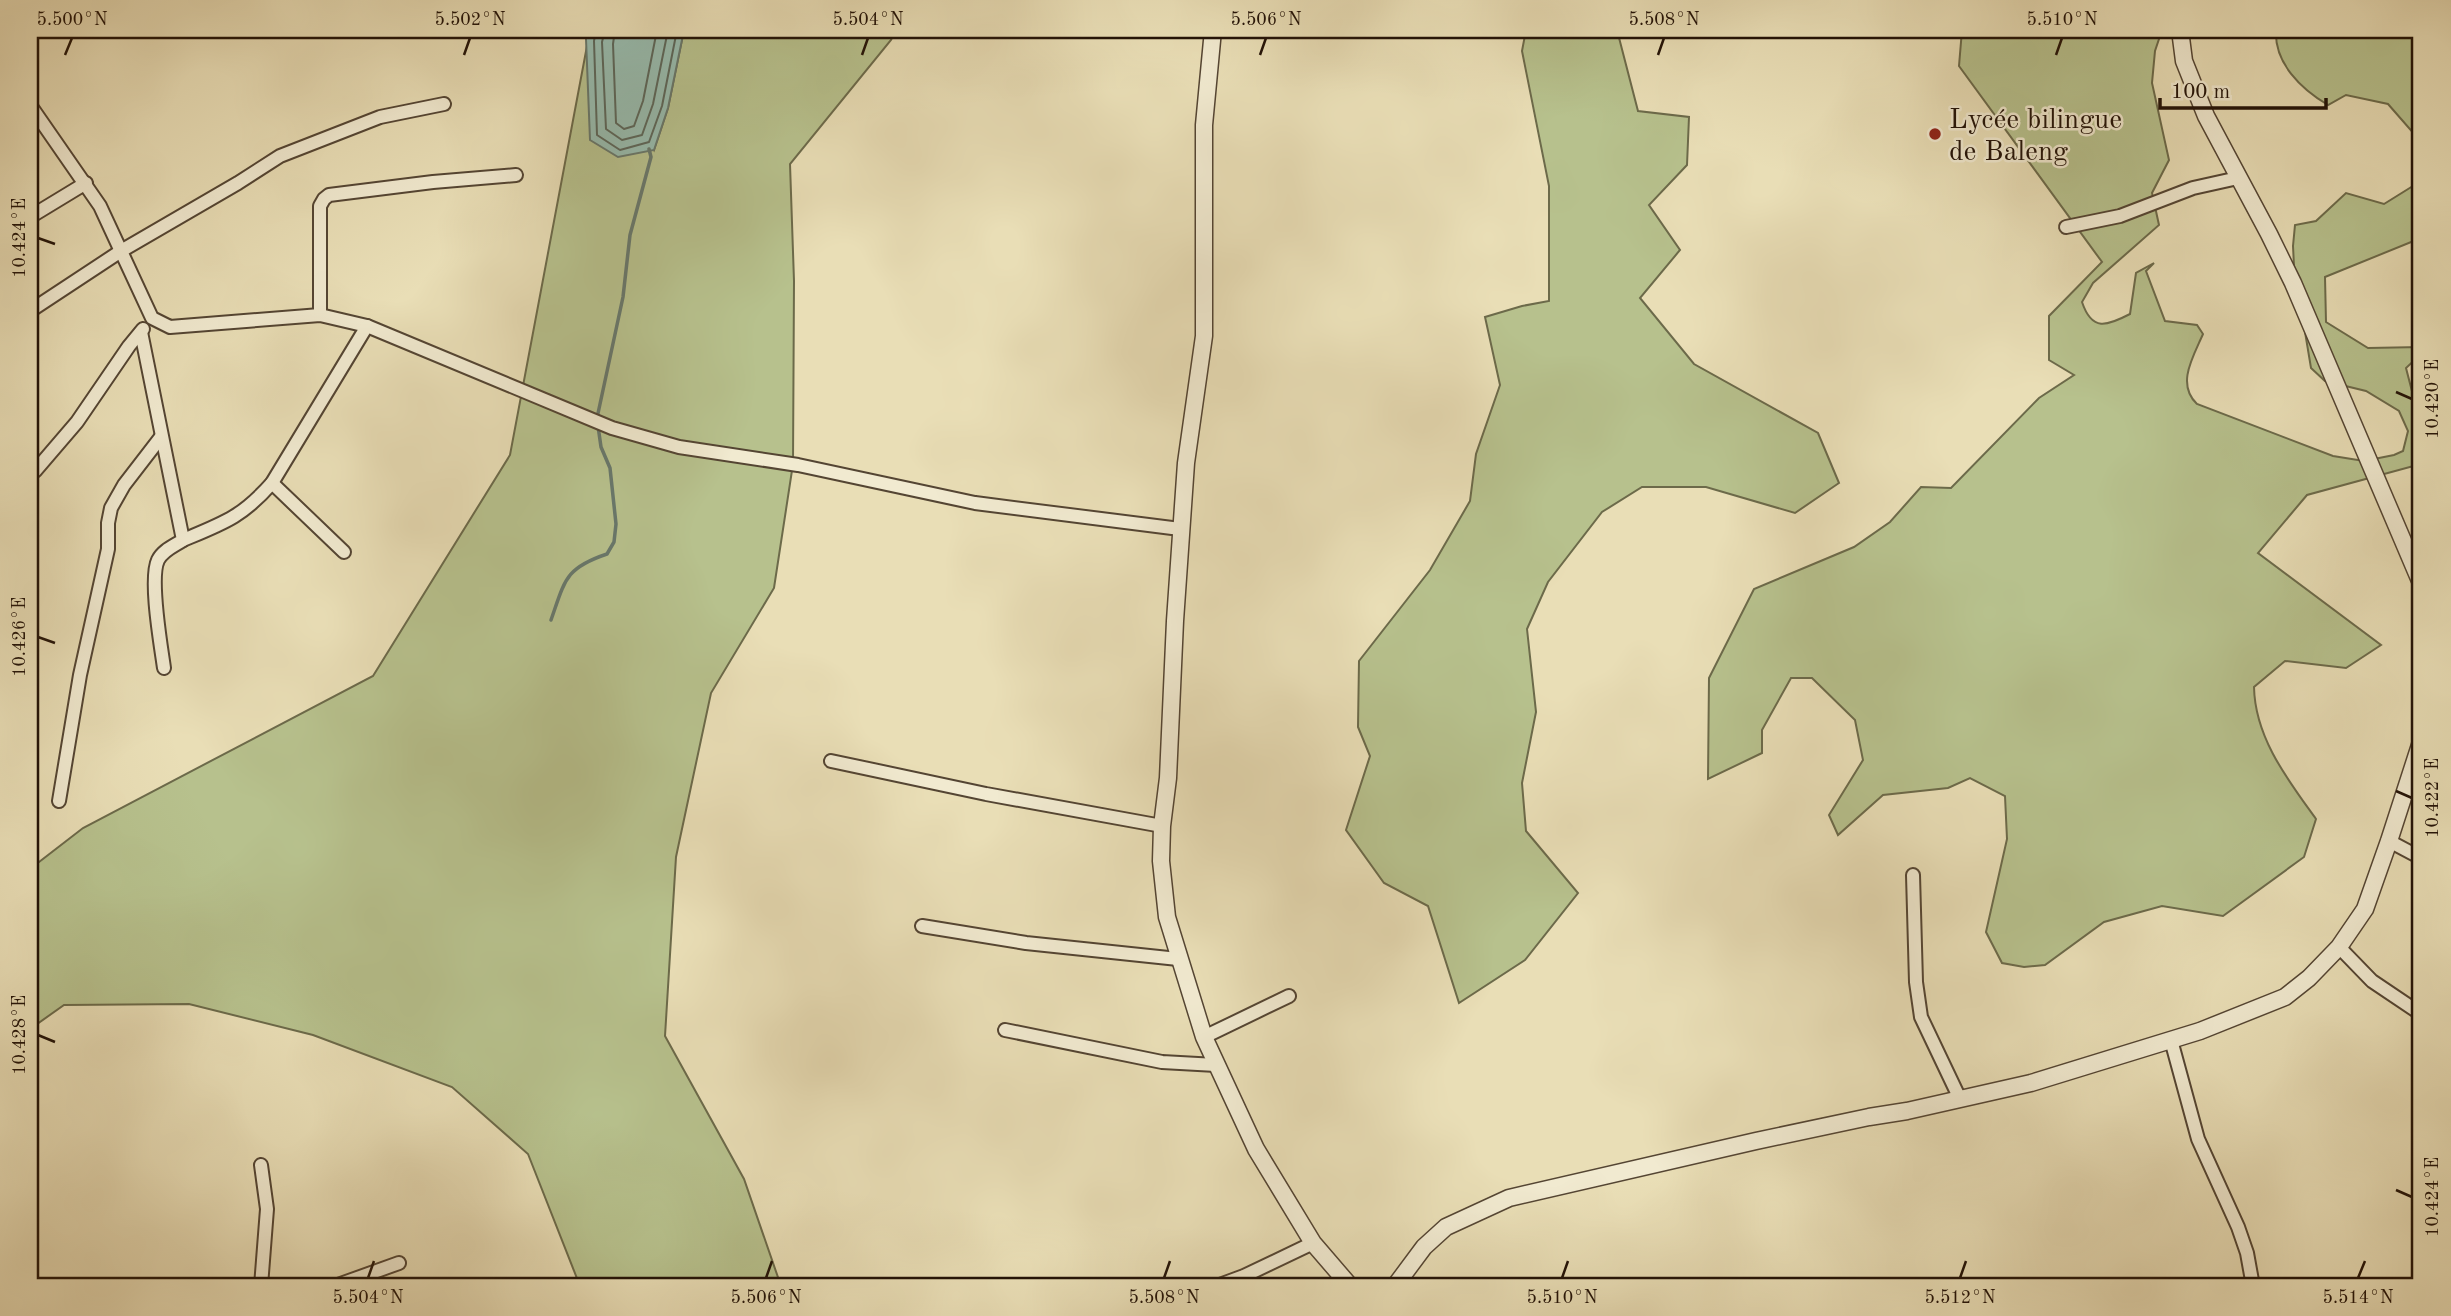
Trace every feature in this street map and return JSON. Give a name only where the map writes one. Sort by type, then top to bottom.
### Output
[{"type":"street","points":[[1213,30],[1204,125],[1203,336],[1180,529],[1168,778],[1162,826],[1161,861],[1167,917],[1204,1037],[1256,1149],[1313,1243],[1350,1286]]},
{"type":"street","points":[[2180,30],[2184,61],[2206,116],[2293,283],[2416,557],[2421,583]]},
{"type":"street","points":[[30,312],[121,251],[280,156],[380,117],[444,104]]},
{"type":"street","points":[[30,105],[100,206],[152,318],[170,327],[320,315],[366,327],[612,428],[679,447],[811,468],[975,503],[1180,529]]},
{"type":"street","points":[[320,315],[320,206],[329,195],[516,175]]},
{"type":"street","points":[[2066,227],[2120,216],[2193,188],[2238,178]]},
{"type":"street","points":[[30,217],[86,183]]},
{"type":"street","points":[[35,471],[77,422],[152,318]]},
{"type":"street","points":[[164,668],[158,627],[156,563],[169,548],[233,520],[258,499],[272,483],[366,327]]},
{"type":"street","points":[[141,332],[183,540]]},
{"type":"street","points":[[59,801],[75,700],[108,549],[111,508],[124,485],[161,437]]},
{"type":"street","points":[[272,483],[344,552]]},
{"type":"street","points":[[1395,1286],[1424,1247],[1446,1227],[1508,1198],[1756,1141],[2031,1083],[2200,1031],[2285,997],[2309,978],[2339,947],[2365,909],[2421,742]]},
{"type":"street","points":[[831,761],[986,794],[1162,826]]},
{"type":"street","points":[[2389,841],[2421,858]]},
{"type":"street","points":[[1913,875],[1916,982],[1921,1017],[1960,1099]]},
{"type":"street","points":[[922,926],[1026,943],[1178,959]]},
{"type":"street","points":[[2339,947],[2372,981],[2421,1014]]},
{"type":"street","points":[[1204,1037],[1289,996]]},
{"type":"street","points":[[1005,1030],[1162,1062],[1216,1065]]},
{"type":"street","points":[[2171,1040],[2198,1139],[2238,1227],[2247,1253],[2253,1286]]},
{"type":"street","points":[[261,1165],[267,1209],[261,1286]]},
{"type":"street","points":[[1217,1286],[1313,1243]]},
{"type":"street","points":[[335,1286],[399,1263]]},
{"type":"green space","points":[[590,30],[654,150],[668,108],[684,30],[896,30],[891,40],[790,164],[794,281],[793,464],[774,588],[711,693],[676,857],[665,1036],[744,1179],[781,1286],[580,1286],[528,1154],[452,1087],[313,1035],[189,1004],[64,1005],[30,1029],[30,869],[83,828],[373,676],[510,455]]},
{"type":"green space","points":[[1526,30],[1617,30],[1638,111],[1689,117],[1687,165],[1649,205],[1680,250],[1640,298],[1694,364],[1818,433],[1839,483],[1795,513],[1706,487],[1642,487],[1602,512],[1548,582],[1527,629],[1536,712],[1522,783],[1526,831],[1578,893],[1525,960],[1459,1003],[1428,906],[1384,883],[1346,830],[1370,756],[1358,727],[1359,661],[1430,570],[1470,501],[1476,454],[1500,385],[1485,317],[1549,301],[1549,186],[1522,51]]},
{"type":"green space","points":[[1962,30],[2162,30],[2155,51],[2152,83],[2169,160],[2152,193],[2159,225],[2093,283],[2082,302],[2086,312],[2090,318],[2101,324],[2130,314],[2136,273],[2154,263],[2146,271],[2165,321],[2197,325],[2203,334],[2191,361],[2187,379],[2191,396],[2197,404],[2333,456],[2364,461],[2394,455],[2403,451],[2408,431],[2399,411],[2366,391],[2325,381],[2311,368],[2294,266],[2295,225],[2316,221],[2346,193],[2384,204],[2421,181],[2421,238],[2325,277],[2326,322],[2368,348],[2421,347],[2421,354],[2406,368],[2421,426],[2421,464],[2307,495],[2258,553],[2381,645],[2346,668],[2285,661],[2254,687],[2260,724],[2267,741],[2284,774],[2316,819],[2304,857],[2223,916],[2162,906],[2104,922],[2045,965],[2024,967],[2002,963],[1986,932],[2007,839],[2005,796],[1970,778],[1948,788],[1883,795],[1838,835],[1829,815],[1863,760],[1855,720],[1812,678],[1791,678],[1762,730],[1762,753],[1708,779],[1709,678],[1754,589],[1854,547],[1890,522],[1921,487],[1951,488],[2039,398],[2074,375],[2049,360],[2049,316],[2102,262],[1959,66]]},
{"type":"green space","points":[[2276,30],[2421,30],[2421,149],[2416,136],[2388,104],[2346,95],[2328,105],[2308,91],[2284,64],[2279,53]]},
{"type":"water","points":[[590,30],[684,30],[668,108],[654,150],[618,157],[590,140],[586,39]]},
{"type":"waterway","points":[[597,418],[623,297],[630,235],[651,157],[649,149]]},
{"type":"waterway","points":[[551,620],[568,577],[582,565],[607,554],[614,542],[616,524],[610,468],[601,447],[598,426]]},
{"type":"place","name":"Lycée bilingue de Baleng","points":[[1935,134]]}]
